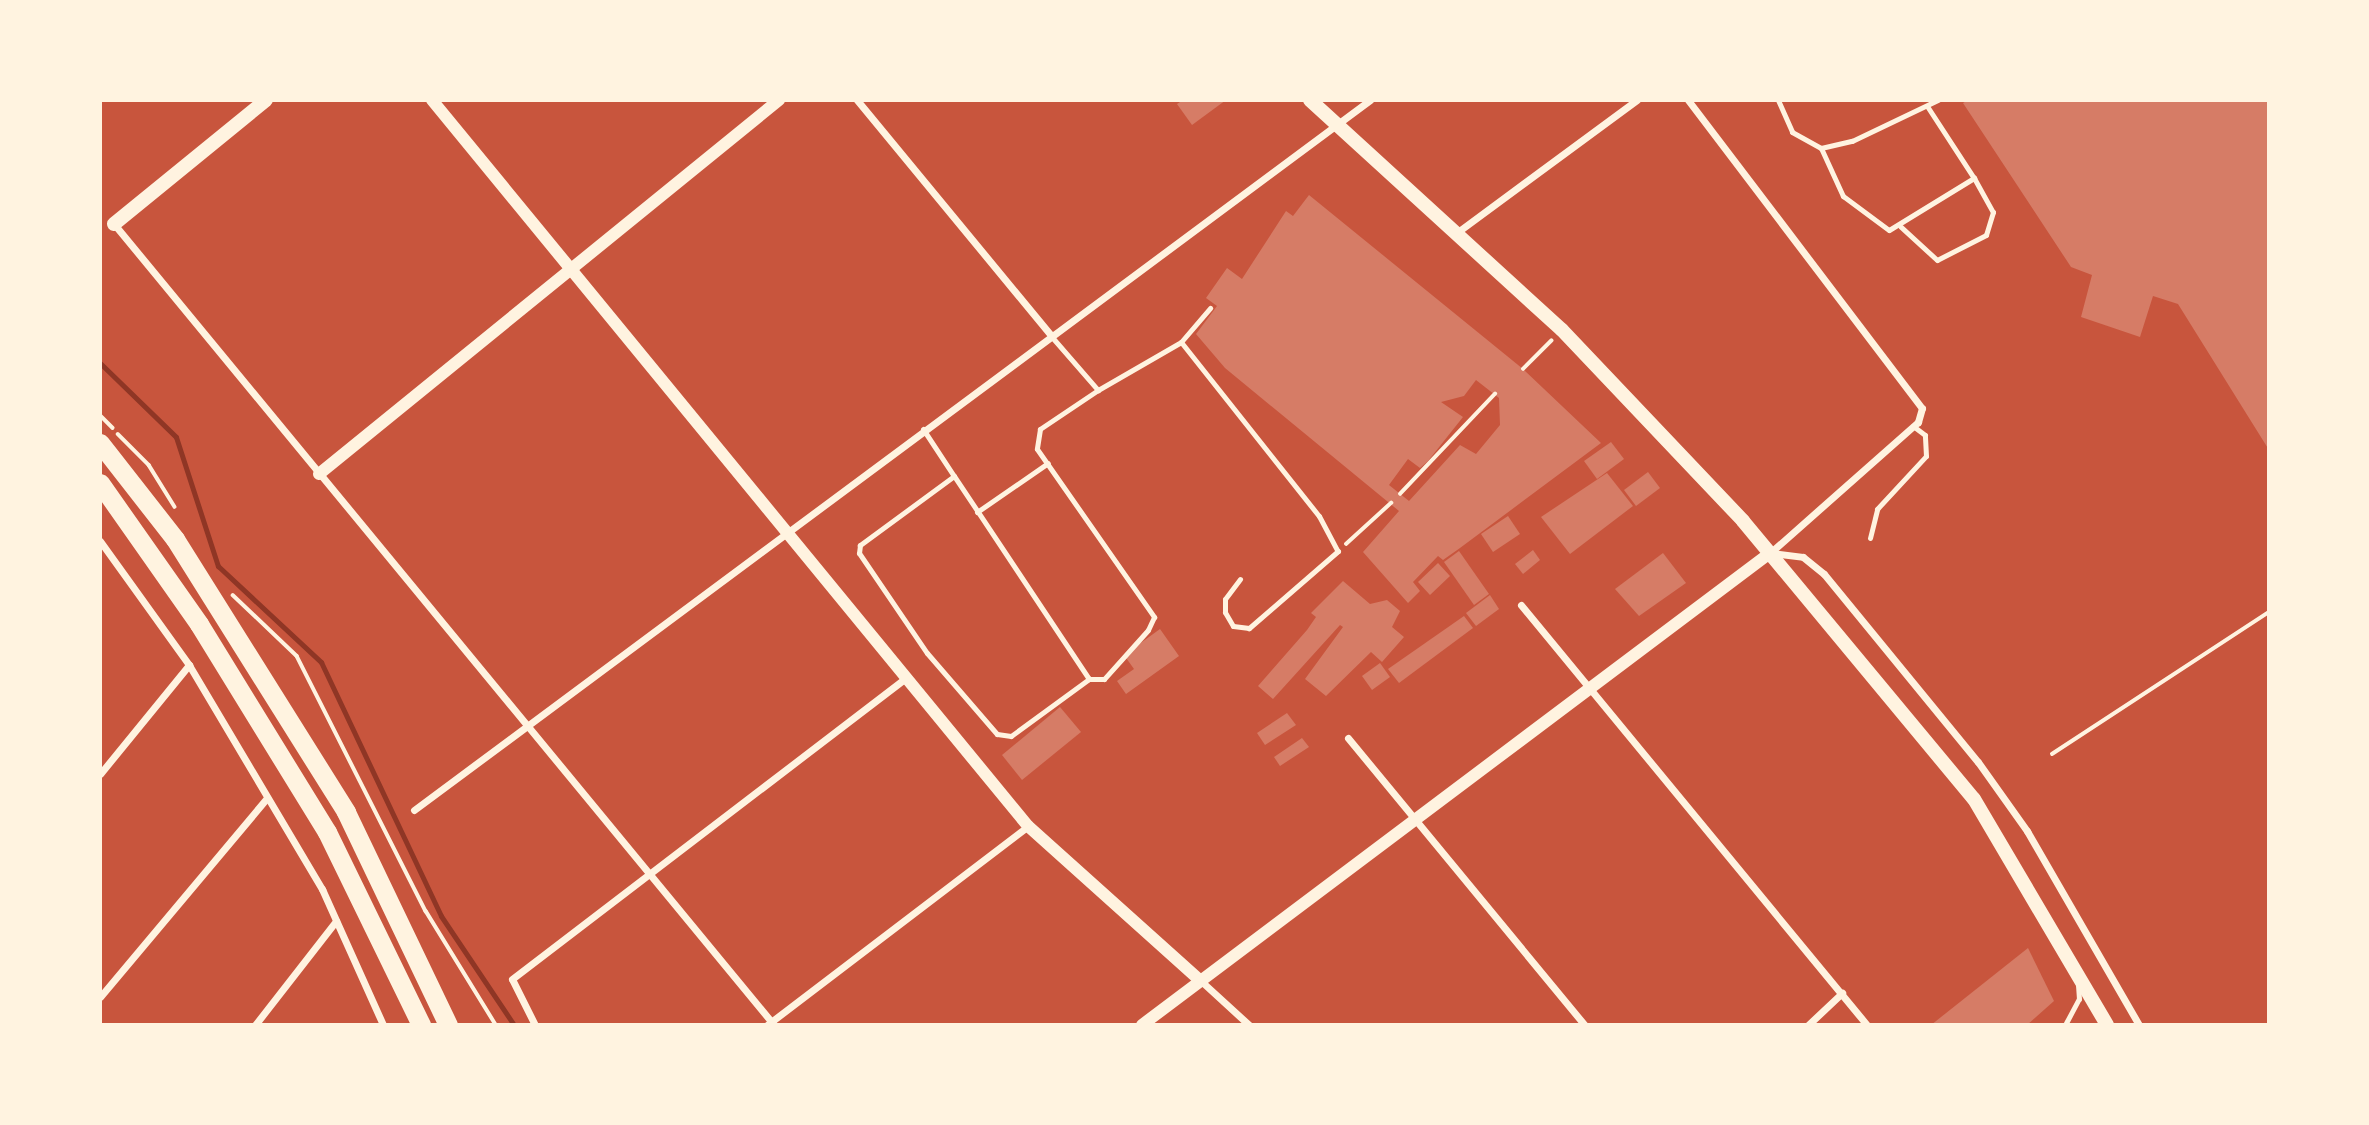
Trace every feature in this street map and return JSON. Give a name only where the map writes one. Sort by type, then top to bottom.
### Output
[{"type":"highway","points":[[100,443],[146,499],[239,638],[351,820],[398,912],[449,1025]]},
{"type":"highway","points":[[100,483],[199,624],[327,832],[421,1025]]},
{"type":"highway","points":[[398,912],[464,1025]]},
{"type":"main road","points":[[114,224],[266,100]]},
{"type":"main road","points":[[1310,100],[1334,127],[1459,231],[1562,330],[1770,553],[1966,788],[2070,956],[2107,1025]]},
{"type":"street","points":[[432,100],[1028,826],[1249,1025]]},
{"type":"street","points":[[319,474],[779,100]]},
{"type":"street","points":[[857,100],[1050,334]]},
{"type":"street","points":[[414,810],[1050,334],[1370,100]]},
{"type":"street","points":[[1459,231],[1636,100]]},
{"type":"street","points":[[1142,1025],[1770,553],[1916,424],[1922,408],[1688,100]]},
{"type":"street","points":[[114,224],[771,1024],[1028,826]]},
{"type":"street","points":[[100,541],[189,666],[267,798],[336,921],[383,1025]]},
{"type":"street","points":[[1770,553],[1803,557],[1824,574],[1978,762],[2027,831],[2139,1025]]},
{"type":"street","points":[[1521,605],[1867,1025]]},
{"type":"street","points":[[100,774],[189,666]]},
{"type":"street","points":[[535,1025],[512,979],[907,677]]},
{"type":"street","points":[[1348,738],[1584,1025]]},
{"type":"street","points":[[100,997],[267,798]]},
{"type":"street","points":[[255,1025],[336,921]]},
{"type":"street","points":[[1808,1025],[1842,993]]},
{"type":"lane","points":[[1778,100],[1792,132],[1821,148],[1843,196],[1863,216],[1889,230],[1902,227],[1974,178]]},
{"type":"lane","points":[[1821,148],[1937,100]]},
{"type":"lane","points":[[1902,227],[1937,260],[1986,235],[1993,212],[1927,106]]},
{"type":"lane","points":[[954,476],[860,545],[860,560],[997,734],[1011,736],[1089,679],[1104,680],[1154,617],[1037,449],[1040,429],[1098,390],[1181,342],[1210,308]]},
{"type":"lane","points":[[1050,334],[1098,390]]},
{"type":"lane","points":[[1181,342],[1319,516],[1338,551],[1249,628],[1233,626],[1225,611],[1225,599],[1240,579]]},
{"type":"lane","points":[[1870,538],[1877,509],[1927,456],[1925,435],[1916,424]]},
{"type":"lane","points":[[923,429],[1089,679]]},
{"type":"lane","points":[[977,512],[1048,463]]},
{"type":"lane","points":[[2066,1023],[2080,999],[2070,956]]},
{"type":"path","points":[[1523,369],[1562,330]]},
{"type":"path","points":[[1400,494],[1495,394]]},
{"type":"path","points":[[100,415],[149,465],[181,517]]},
{"type":"path","points":[[1338,551],[1391,503]]},
{"type":"path","points":[[224,587],[297,656],[426,911],[496,1025]]},
{"type":"path","points":[[2052,754],[2269,612]]},
{"type":"building","points":[[1183,100],[1226,100],[1192,125],[1177,104]]},
{"type":"building","points":[[1968,100],[2269,100],[2269,450],[2178,304],[2153,296],[2140,337],[2081,317],[2092,275],[2071,267],[1963,103]]},
{"type":"building","points":[[1309,195],[1523,369],[1601,443],[1443,560],[1438,556],[1413,582],[1420,591],[1408,603],[1363,552],[1399,511],[1225,368],[1196,334],[1217,306],[1206,298],[1227,268],[1242,279],[1286,211],[1293,216]],"holes":[[[1476,380],[1499,398],[1500,425],[1476,454],[1460,445],[1409,501],[1389,485],[1408,459],[1420,468],[1428,461],[1463,417],[1441,402],[1464,396]]]},
{"type":"building","points":[[1611,442],[1624,459],[1597,479],[1584,461]]},
{"type":"building","points":[[1648,472],[1660,488],[1636,506],[1624,490]]},
{"type":"building","points":[[1607,473],[1633,506],[1570,554],[1541,517]]},
{"type":"building","points":[[1508,516],[1520,534],[1493,552],[1481,534]]},
{"type":"building","points":[[1533,550],[1540,560],[1523,574],[1515,564]]},
{"type":"building","points":[[1459,551],[1489,594],[1474,605],[1444,562]]},
{"type":"building","points":[[1663,553],[1686,583],[1639,616],[1615,589]]},
{"type":"building","points":[[1438,563],[1450,576],[1430,595],[1418,582]]},
{"type":"building","points":[[1343,581],[1370,604],[1387,600],[1400,611],[1392,627],[1404,637],[1382,662],[1371,652],[1326,696],[1305,679],[1343,627],[1340,625],[1273,699],[1258,686],[1307,630],[1316,617],[1311,613]]},
{"type":"building","points":[[1490,595],[1499,609],[1476,626],[1466,613]]},
{"type":"building","points":[[1464,616],[1473,628],[1399,683],[1388,669]]},
{"type":"building","points":[[1160,629],[1179,656],[1126,694],[1117,681],[1134,669],[1124,655]]},
{"type":"building","points":[[1380,663],[1390,677],[1372,690],[1362,676]]},
{"type":"building","points":[[1060,707],[1081,732],[1022,780],[1002,755]]},
{"type":"building","points":[[1287,713],[1296,725],[1265,745],[1257,733]]},
{"type":"building","points":[[1302,738],[1309,747],[1280,766],[1274,757]]},
{"type":"building","points":[[2028,948],[2054,1001],[2027,1025],[1931,1025]]},
{"type":"waterway","points":[[100,363],[176,437],[218,566],[321,662],[441,916],[514,1025]]}]
